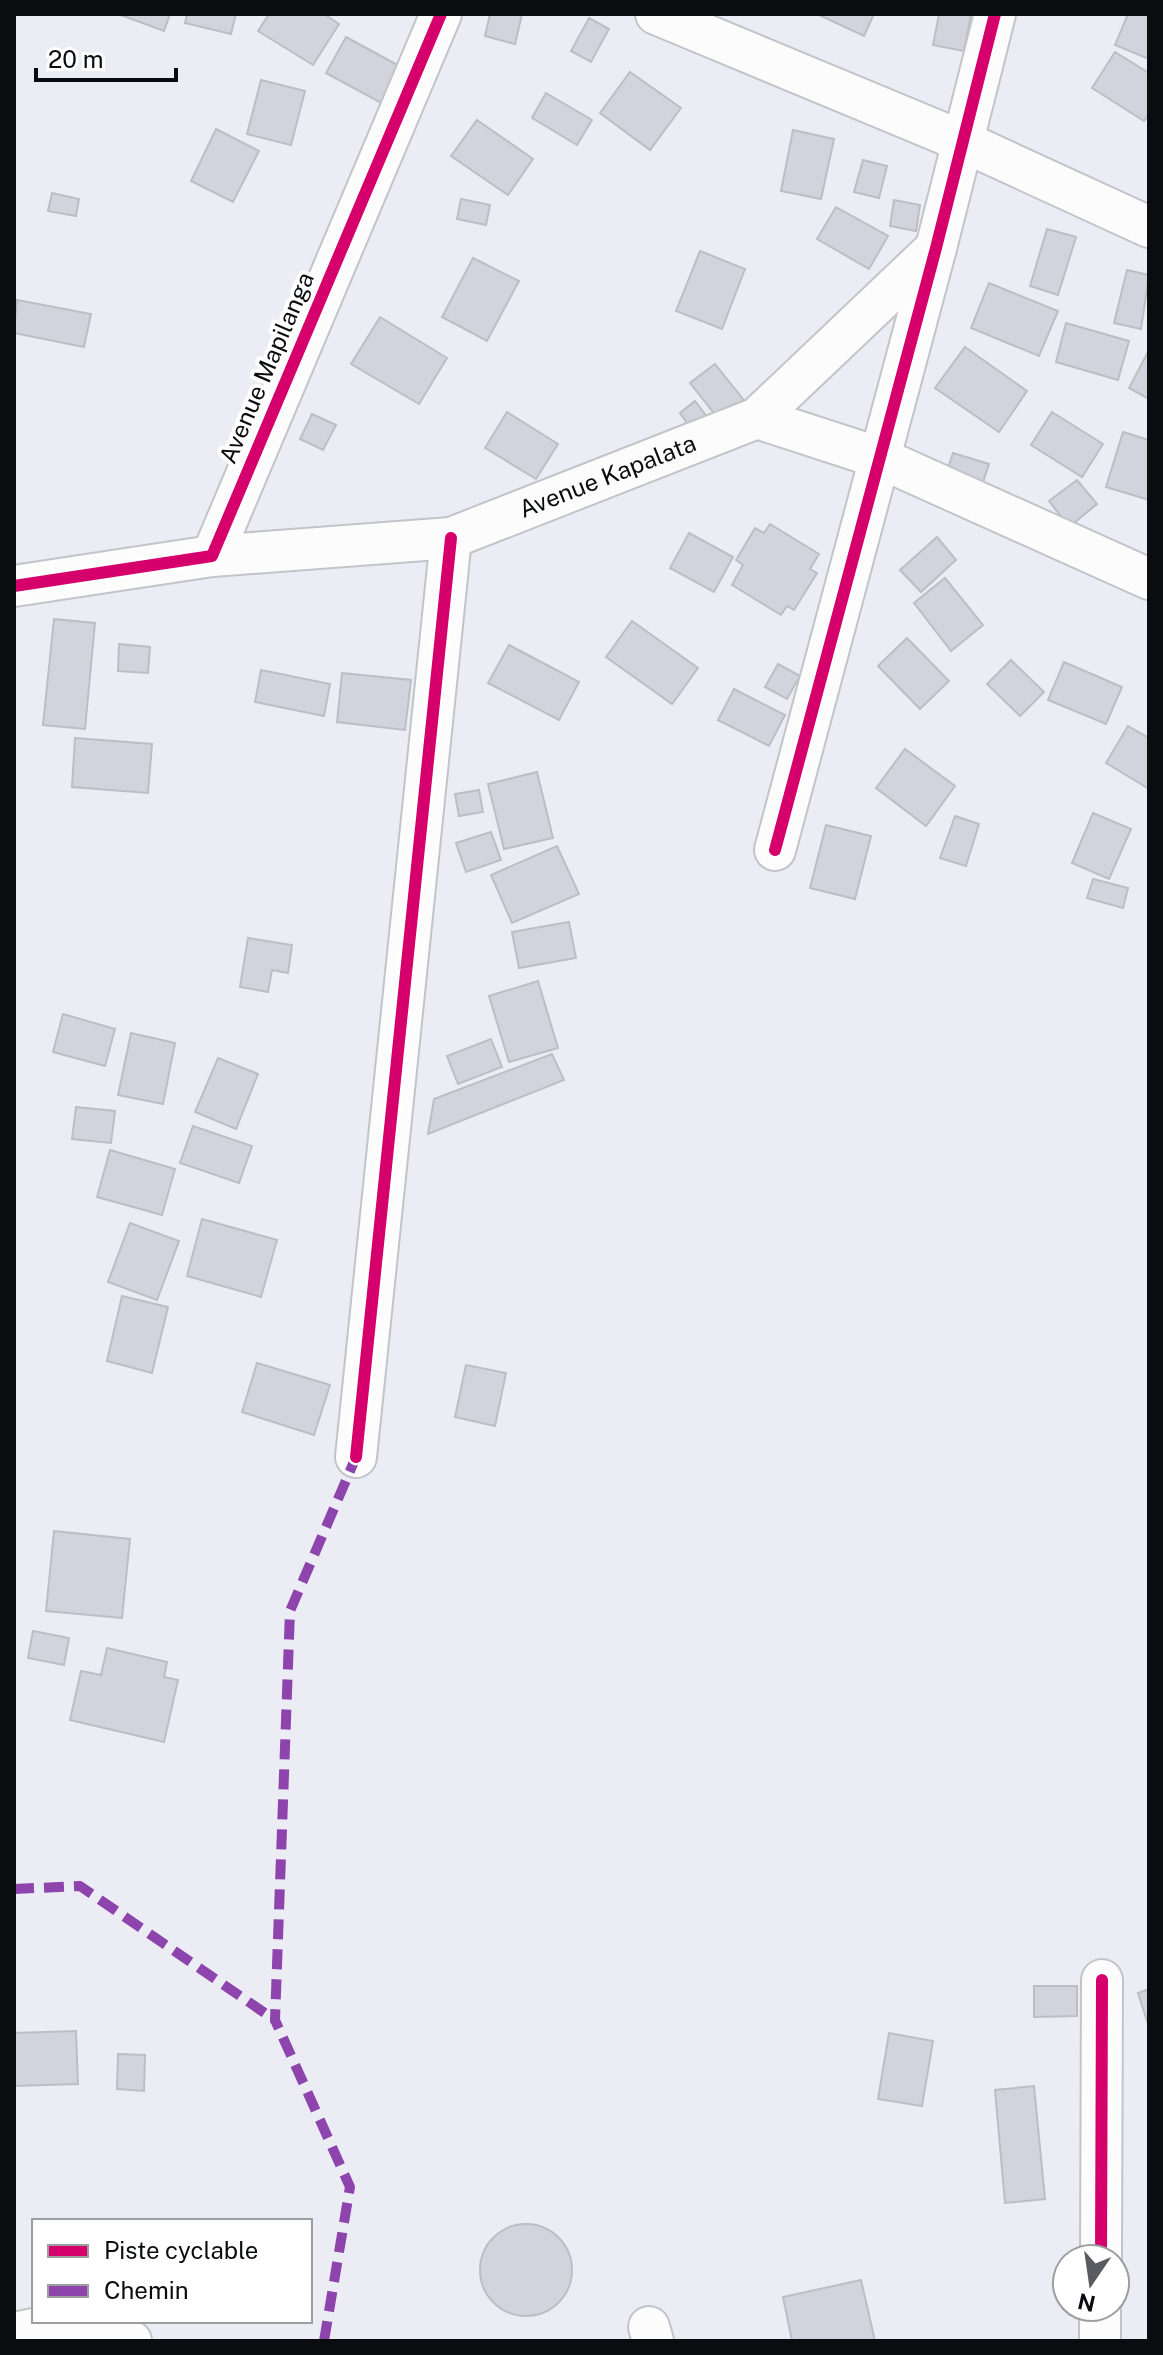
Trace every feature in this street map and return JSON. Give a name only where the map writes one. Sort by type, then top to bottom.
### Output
[{"type":"street","name":"Avenue Mapilanga","points":[[212,556],[441,14]]},
{"type":"street","points":[[656,14],[964,142],[1149,227]]},
{"type":"street","points":[[775,850],[964,142],[995,14]]},
{"type":"street","name":"Avenue Kapalata","points":[[212,556],[451,538],[757,418],[936,248]]},
{"type":"street","points":[[757,418],[880,458],[1149,579]]},
{"type":"street","points":[[356,1457],[451,538]]},
{"type":"street","points":[[14,586],[212,556]]},
{"type":"street","points":[[1101,2243],[1102,1980]]},
{"type":"street","points":[[14,2333],[62,2323]]},
{"type":"street","points":[[90,2323],[131,2341]]},
{"type":"building","points":[[118,14],[170,14],[164,31]]},
{"type":"building","points":[[187,14],[236,14],[231,34],[185,23]]},
{"type":"building","points":[[269,14],[324,14],[339,24],[313,65],[258,31]]},
{"type":"building","points":[[490,14],[522,14],[515,44],[485,36]]},
{"type":"building","points":[[817,14],[874,14],[864,36]]},
{"type":"building","points":[[939,14],[971,14],[964,51],[933,45]]},
{"type":"building","points":[[1128,14],[1149,14],[1149,59],[1115,45]]},
{"type":"building","points":[[589,18],[609,29],[591,62],[571,51]]},
{"type":"building","points":[[346,37],[403,68],[383,104],[326,73]]},
{"type":"building","points":[[1115,52],[1149,73],[1149,114],[1144,121],[1092,88]]},
{"type":"building","points":[[630,72],[681,108],[650,150],[600,113]]},
{"type":"building","points":[[261,80],[305,91],[291,145],[247,134]]},
{"type":"building","points":[[546,93],[592,120],[577,145],[532,118]]},
{"type":"building","points":[[477,120],[533,159],[508,195],[451,156]]},
{"type":"building","points":[[216,129],[259,151],[233,202],[191,181]]},
{"type":"building","points":[[793,130],[834,139],[821,199],[781,191]]},
{"type":"building","points":[[863,160],[887,166],[879,198],[854,192]]},
{"type":"building","points":[[52,193],[79,199],[76,216],[48,211]]},
{"type":"building","points":[[461,199],[490,205],[486,225],[457,219]]},
{"type":"building","points":[[894,200],[920,205],[916,231],[890,226]]},
{"type":"building","points":[[836,207],[888,236],[869,269],[817,239]]},
{"type":"building","points":[[1047,229],[1076,237],[1058,295],[1030,286]]},
{"type":"building","points":[[700,251],[745,269],[722,329],[676,311]]},
{"type":"building","points":[[473,258],[519,281],[487,341],[442,317]]},
{"type":"building","points":[[1127,270],[1149,275],[1141,329],[1114,323]]},
{"type":"building","points":[[989,283],[1058,311],[1039,356],[971,328]]},
{"type":"building","points":[[17,300],[91,314],[84,347],[14,333]]},
{"type":"building","points":[[380,317],[447,358],[419,404],[351,364]]},
{"type":"building","points":[[1066,323],[1129,341],[1118,380],[1056,362]]},
{"type":"building","points":[[965,347],[1027,391],[999,432],[935,388]]},
{"type":"building","points":[[1149,350],[1149,399],[1129,388]]},
{"type":"building","points":[[715,364],[747,404],[722,423],[690,383]]},
{"type":"building","points":[[695,401],[714,426],[697,438],[680,413]]},
{"type":"building","points":[[507,412],[558,444],[536,479],[485,448]]},
{"type":"building","points":[[1052,412],[1103,444],[1082,477],[1031,445]]},
{"type":"building","points":[[312,414],[336,425],[323,450],[300,439]]},
{"type":"building","points":[[1123,432],[1149,440],[1149,500],[1106,487]]},
{"type":"building","points":[[953,453],[989,464],[982,485],[946,474]]},
{"type":"building","points":[[1077,480],[1097,504],[1069,527],[1049,501]]},
{"type":"building","points":[[770,524],[819,554],[810,569],[817,573],[794,610],[787,606],[781,615],[732,585],[743,565],[736,560],[755,528],[764,533]]},
{"type":"building","points":[[689,533],[733,557],[714,592],[670,568]]},
{"type":"building","points":[[937,537],[956,560],[921,592],[900,570]]},
{"type":"building","points":[[945,578],[983,625],[951,651],[914,603]]},
{"type":"building","points":[[54,619],[95,623],[85,729],[43,725]]},
{"type":"building","points":[[632,621],[698,668],[672,704],[606,657]]},
{"type":"building","points":[[907,638],[949,681],[920,709],[878,666]]},
{"type":"building","points":[[119,644],[150,647],[148,673],[118,671]]},
{"type":"building","points":[[509,645],[579,682],[559,720],[488,683]]},
{"type":"building","points":[[1011,660],[1044,692],[1020,716],[987,684]]},
{"type":"building","points":[[1064,662],[1122,687],[1106,724],[1048,700]]},
{"type":"building","points":[[778,664],[800,676],[787,699],[765,687]]},
{"type":"building","points":[[261,670],[330,684],[324,716],[255,702]]},
{"type":"building","points":[[342,673],[411,680],[405,730],[337,722]]},
{"type":"building","points":[[734,689],[785,715],[769,746],[718,720]]},
{"type":"building","points":[[1128,726],[1149,738],[1149,789],[1106,763]]},
{"type":"building","points":[[75,738],[152,744],[148,793],[72,787]]},
{"type":"building","points":[[905,749],[955,786],[926,826],[876,788]]},
{"type":"building","points":[[537,772],[553,838],[504,849],[488,784]]},
{"type":"building","points":[[479,790],[483,812],[459,816],[455,794]]},
{"type":"building","points":[[1093,813],[1131,829],[1109,879],[1072,863]]},
{"type":"building","points":[[955,816],[979,824],[966,866],[940,858]]},
{"type":"building","points":[[826,825],[871,836],[855,899],[810,888]]},
{"type":"building","points":[[491,832],[501,860],[466,872],[456,843]]},
{"type":"building","points":[[557,846],[579,894],[512,923],[491,875]]},
{"type":"building","points":[[1093,879],[1128,888],[1123,908],[1087,898]]},
{"type":"building","points":[[569,922],[576,958],[519,968],[512,932]]},
{"type":"building","points":[[248,938],[292,945],[288,973],[272,970],[268,992],[240,987]]},
{"type":"building","points":[[538,981],[558,1048],[509,1062],[489,996]]},
{"type":"building","points":[[63,1014],[115,1029],[105,1066],[53,1052]]},
{"type":"building","points":[[131,1033],[175,1043],[163,1104],[118,1095]]},
{"type":"building","points":[[491,1039],[502,1067],[458,1084],[447,1056]]},
{"type":"building","points":[[552,1054],[564,1080],[428,1134],[434,1099]]},
{"type":"building","points":[[218,1058],[258,1074],[236,1129],[195,1112]]},
{"type":"building","points":[[76,1107],[115,1111],[111,1143],[72,1139]]},
{"type":"building","points":[[193,1126],[252,1146],[239,1183],[180,1163]]},
{"type":"building","points":[[110,1150],[175,1169],[162,1215],[97,1197]]},
{"type":"building","points":[[202,1219],[277,1240],[261,1297],[187,1276]]},
{"type":"building","points":[[130,1223],[179,1241],[157,1300],[108,1282]]},
{"type":"building","points":[[122,1296],[168,1307],[152,1373],[107,1361]]},
{"type":"building","points":[[257,1363],[330,1385],[314,1435],[242,1412]]},
{"type":"building","points":[[466,1365],[506,1373],[495,1426],[455,1417]]},
{"type":"building","points":[[54,1531],[130,1539],[122,1618],[46,1611]]},
{"type":"building","points":[[33,1631],[69,1638],[64,1665],[28,1658]]},
{"type":"building","points":[[107,1648],[167,1662],[164,1677],[178,1680],[164,1742],[70,1720],[81,1671],[101,1675]]},
{"type":"building","points":[[1034,1986],[1077,1986],[1077,2016],[1034,2017]]},
{"type":"building","points":[[1149,1989],[1149,2027],[1138,1993]]},
{"type":"building","points":[[76,2031],[78,2084],[14,2086],[14,2033]]},
{"type":"building","points":[[889,2033],[933,2041],[922,2106],[878,2099]]},
{"type":"building","points":[[118,2054],[145,2055],[144,2091],[117,2089]]},
{"type":"building","points":[[1034,2086],[1045,2199],[1005,2203],[995,2090]]},
{"type":"building","points":[[526,2224],[543,2228],[558,2238],[568,2253],[572,2270],[568,2287],[558,2302],[543,2312],[526,2316],[509,2312],[494,2302],[484,2287],[480,2270],[484,2253],[494,2238],[509,2228]]},
{"type":"building","points":[[861,2280],[875,2341],[792,2341],[783,2297]]},
{"type":"marked path","points":[[324,2341],[350,2187],[275,2020],[290,1611],[356,1457]]},
{"type":"marked path","points":[[14,1889],[80,1886],[275,2020]]},
{"type":"cycle path","points":[[14,586],[212,556],[441,14]]},
{"type":"cycle path","points":[[775,850],[936,248],[995,14]]},
{"type":"cycle path","points":[[356,1457],[451,538]]},
{"type":"cycle path","points":[[1101,2243],[1102,1980]]}]
